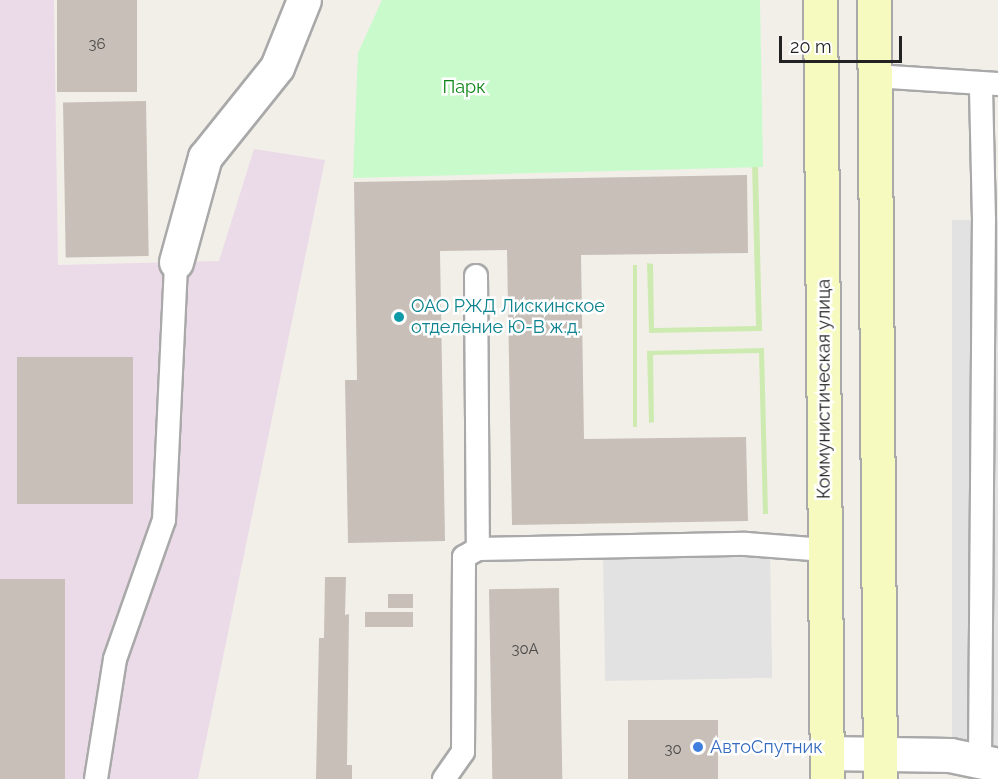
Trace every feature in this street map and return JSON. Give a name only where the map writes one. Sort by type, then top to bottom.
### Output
[{"type":"main road","name":"Коммунистическая улица","points":[[820,0],[827,766]]},
{"type":"main road","points":[[874,0],[880,766]]},
{"type":"street","points":[[176,262],[205,157],[277,67],[304,0]]},
{"type":"street","points":[[827,766],[880,766],[950,755],[989,762]]},
{"type":"lane","points":[[874,76],[990,84],[984,242],[989,762]]},
{"type":"lane","points":[[96,779],[115,659],[164,520],[176,262]]},
{"type":"lane","points":[[476,276],[478,549]]},
{"type":"lane","points":[[444,779],[463,752],[464,557],[478,549],[746,544],[825,550]]},
{"type":"shaded area","points":[[0,0],[54,0],[58,265],[219,261],[254,149],[325,160],[198,779],[0,779]]},
{"type":"shaded area","points":[[952,220],[998,220],[998,755],[952,755]]},
{"type":"shaded area","points":[[770,552],[772,678],[605,681],[603,555]]},
{"type":"green space","name":"Парк","points":[[382,0],[760,0],[763,167],[353,178],[358,53]]},
{"type":"green space","points":[[748,0],[754,0],[762,331],[649,333],[647,263],[653,264],[654,328],[756,326]]},
{"type":"green space","points":[[633,265],[637,265],[637,427],[633,427]]},
{"type":"green space","points":[[764,348],[768,514],[763,514],[759,353],[653,355],[654,422],[649,423],[647,351]]},
{"type":"building","points":[[57,0],[137,0],[137,92],[57,92]]},
{"type":"building","points":[[146,101],[149,256],[66,257],[63,102]]},
{"type":"building","name":"ОАО РЖД Лискинское отделение Ю-В ж.д.","points":[[747,175],[748,253],[581,255],[584,439],[746,437],[748,521],[512,525],[507,250],[440,251],[445,541],[348,543],[345,380],[357,380],[354,182]]},
{"type":"building","points":[[17,357],[133,357],[133,504],[17,504]]},
{"type":"building","points":[[325,577],[346,577],[345,615],[349,614],[347,765],[352,765],[352,779],[316,779],[319,638],[324,638]]},
{"type":"building","points":[[0,579],[65,579],[65,779],[0,779]]},
{"type":"building","points":[[559,588],[562,779],[492,779],[489,589]]},
{"type":"building","points":[[388,594],[413,594],[413,608],[388,608]]},
{"type":"building","points":[[365,612],[413,612],[413,627],[365,627]]},
{"type":"building","points":[[628,720],[718,720],[718,779],[628,779]]},
{"type":"place","name":"ОАО РЖД Лискинское отделение Ю-В ж.д.","points":[[399,317]]},
{"type":"place","name":"АвтоСпутник","points":[[698,747]]}]
